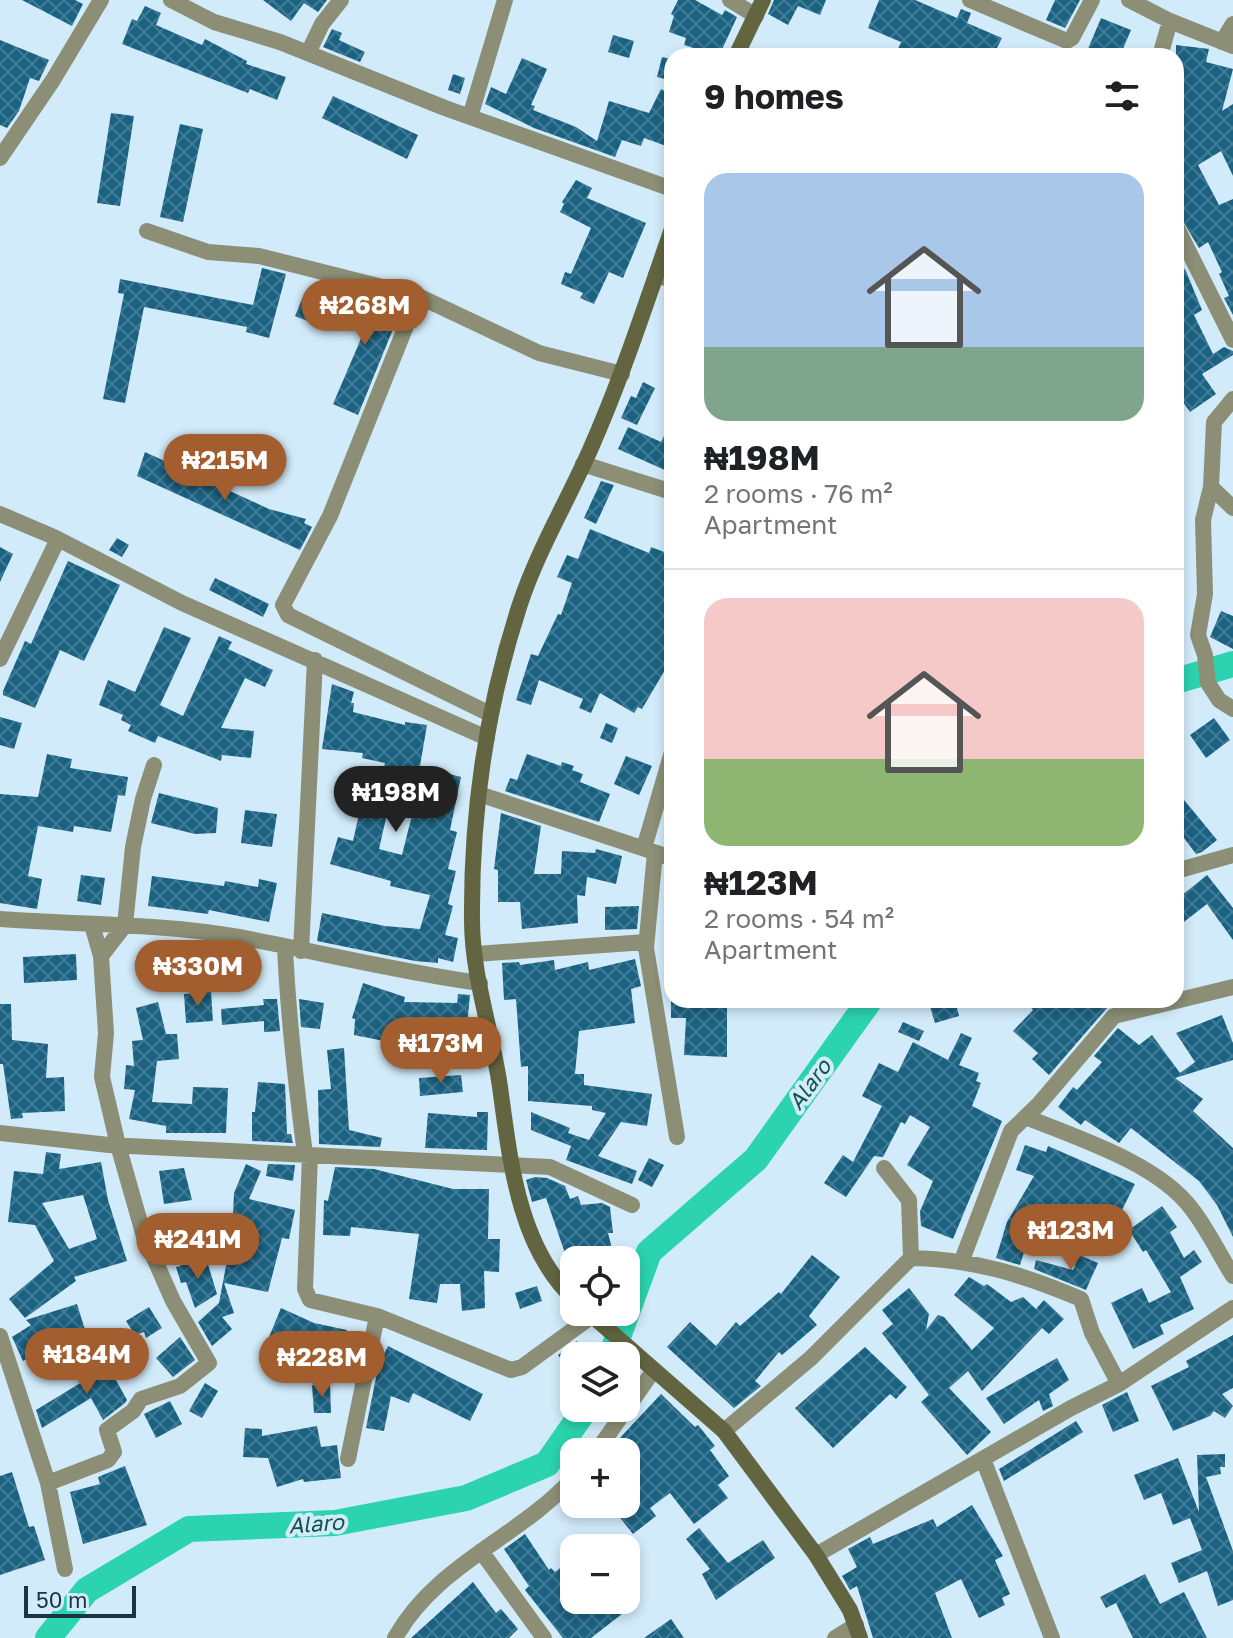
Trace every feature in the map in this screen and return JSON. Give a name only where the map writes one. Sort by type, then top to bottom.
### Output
[{"type":"street","points":[[0,158],[53,80],[101,0]]},
{"type":"street","points":[[171,0],[214,22],[308,53],[470,117],[664,186]]},
{"type":"street","points":[[308,53],[322,24],[341,0]]},
{"type":"street","points":[[470,117],[505,0]]},
{"type":"street","points":[[730,0],[756,16]]},
{"type":"street","points":[[740,48],[763,0]]},
{"type":"street","points":[[970,0],[1069,48],[1092,0]]},
{"type":"street","points":[[1129,0],[1227,44],[1233,24]]},
{"type":"street","points":[[1162,48],[1170,21]]},
{"type":"street","points":[[147,231],[208,252],[259,256],[418,296],[539,353],[622,374]]},
{"type":"street","points":[[1184,242],[1233,340]]},
{"type":"street","points":[[560,1283],[550,1272],[534,1242],[511,1165],[496,1060],[480,983],[472,911],[479,794],[490,714],[520,604],[544,542],[583,464],[664,278]]},
{"type":"street","points":[[418,296],[330,516],[283,605],[288,615],[490,714]]},
{"type":"street","points":[[1231,405],[1214,422],[1211,487],[1203,520],[1205,594],[1198,635],[1205,655],[1208,683],[1219,700],[1233,709]]},
{"type":"street","points":[[583,464],[664,489]]},
{"type":"street","points":[[1211,487],[1233,508]]},
{"type":"street","points":[[0,514],[58,539],[182,603],[487,738]]},
{"type":"street","points":[[0,659],[58,539]]},
{"type":"street","points":[[315,660],[289,1034],[295,1052],[307,1155],[305,1289],[310,1300],[319,1304],[377,1316],[511,1370],[522,1367],[575,1326]]},
{"type":"street","points":[[101,956],[125,925],[133,847],[154,765]]},
{"type":"street","points":[[664,786],[649,850],[646,942],[677,1137]]},
{"type":"street","points":[[479,794],[664,855]]},
{"type":"street","points":[[1184,869],[1233,855]]},
{"type":"street","points":[[0,919],[125,925],[237,937],[480,983]]},
{"type":"street","points":[[48,1483],[108,1460],[114,1448],[107,1430],[133,1411],[141,1399],[180,1386],[209,1363],[173,1301],[143,1233],[118,1145],[102,1077],[106,1033],[101,956],[92,925]]},
{"type":"street","points":[[476,954],[646,942]]},
{"type":"street","points":[[1184,999],[1233,987]]},
{"type":"street","points":[[962,1260],[1011,1131],[1114,1016],[1147,1008]]},
{"type":"street","points":[[1026,1117],[1102,1148],[1162,1181],[1191,1206],[1233,1276]]},
{"type":"street","points":[[0,1133],[118,1145],[511,1165],[565,1172],[632,1205]]},
{"type":"street","points":[[724,1431],[811,1358],[911,1258],[909,1200],[884,1168]]},
{"type":"street","points":[[911,1258],[962,1260],[1041,1282],[1081,1299],[1092,1333],[1119,1384]]},
{"type":"street","points":[[816,1555],[1119,1384],[1233,1308]]},
{"type":"street","points":[[348,1459],[377,1316]]},
{"type":"street","points":[[603,1326],[724,1431],[816,1555],[858,1632],[835,1638]]},
{"type":"street","points":[[0,1336],[48,1483],[65,1569]]},
{"type":"street","points":[[606,1438],[654,1370]]},
{"type":"street","points":[[983,1459],[1052,1638]]},
{"type":"street","points":[[395,1638],[420,1599],[448,1573],[560,1488]]},
{"type":"street","points":[[481,1551],[544,1638]]},
{"type":"building","points":[[22,0],[75,0],[83,4],[72,26]]},
{"type":"building","points":[[263,0],[327,0],[318,12],[304,3],[291,21]]},
{"type":"building","points":[[678,0],[695,0],[722,15],[725,10],[737,17],[723,48],[694,48],[684,45],[686,38],[669,32],[674,16],[671,14]]},
{"type":"building","points":[[774,0],[826,0],[820,15],[798,6],[788,25],[768,14]]},
{"type":"building","points":[[879,0],[915,0],[957,18],[961,9],[971,13],[967,23],[1002,38],[997,48],[898,48],[901,42],[868,28]]},
{"type":"building","points":[[1055,0],[1080,0],[1065,28],[1046,20]]},
{"type":"building","points":[[145,6],[161,13],[156,25],[202,45],[205,39],[247,61],[246,64],[286,77],[277,100],[250,89],[248,93],[122,44],[132,19],[137,21]]},
{"type":"building","points":[[1101,18],[1131,30],[1123,48],[1088,48]]},
{"type":"building","points":[[332,29],[342,33],[339,40],[365,52],[360,62],[323,47]]},
{"type":"building","points":[[613,35],[634,41],[629,58],[608,52]]},
{"type":"building","points":[[0,40],[49,60],[39,81],[30,78],[19,111],[7,128],[0,125]]},
{"type":"building","points":[[1176,45],[1209,49],[1206,62],[1233,69],[1222,111],[1233,104],[1233,176],[1221,151],[1198,165],[1219,205],[1233,199],[1233,315],[1224,298],[1229,296],[1219,274],[1222,272],[1208,242],[1199,248],[1184,223],[1184,48],[1176,48]]},
{"type":"building","points":[[662,57],[664,57],[664,79],[657,77]]},
{"type":"building","points":[[522,58],[547,69],[531,105],[535,106],[533,110],[576,127],[597,141],[609,101],[649,113],[661,89],[664,91],[664,145],[644,138],[641,146],[622,140],[615,157],[534,128],[485,104],[491,87],[506,94]]},
{"type":"building","points":[[453,74],[465,78],[460,94],[448,90]]},
{"type":"building","points":[[333,96],[418,135],[407,159],[322,118]]},
{"type":"building","points":[[111,113],[134,116],[120,206],[97,203]]},
{"type":"building","points":[[180,124],[203,129],[183,222],[160,217]]},
{"type":"building","points":[[576,180],[592,188],[587,198],[646,223],[623,278],[609,272],[594,304],[580,298],[583,293],[561,284],[565,272],[571,274],[591,228],[560,212],[562,202]]},
{"type":"building","points":[[262,268],[286,274],[269,338],[246,332],[247,327],[144,307],[125,403],[103,399],[124,294],[118,293],[120,279],[253,305]]},
{"type":"building","points":[[1184,269],[1202,310],[1194,315],[1213,354],[1224,347],[1233,351],[1233,355],[1202,374],[1216,394],[1190,412],[1184,403]]},
{"type":"building","points":[[305,292],[320,299],[310,322],[295,316]]},
{"type":"building","points":[[344,293],[375,306],[379,297],[402,307],[358,415],[333,404],[366,327],[335,314]]},
{"type":"building","points":[[643,382],[655,388],[637,425],[621,418],[631,396],[636,398]]},
{"type":"building","points":[[628,427],[661,442],[664,436],[664,470],[618,449]]},
{"type":"building","points":[[145,452],[269,509],[306,519],[304,523],[312,527],[300,550],[137,476]]},
{"type":"building","points":[[601,481],[614,485],[596,524],[584,518]]},
{"type":"building","points":[[590,529],[649,553],[651,547],[664,552],[664,672],[642,709],[638,707],[634,713],[600,693],[591,713],[579,708],[583,699],[539,680],[531,705],[516,700],[531,654],[538,656],[558,614],[561,615],[572,583],[557,577],[567,555],[578,559]]},
{"type":"building","points":[[117,538],[129,545],[122,557],[109,550]]},
{"type":"building","points":[[0,547],[13,554],[0,582]]},
{"type":"building","points":[[68,561],[120,585],[84,661],[60,650],[35,708],[3,695],[3,691],[25,641],[31,644]]},
{"type":"building","points":[[215,578],[269,604],[263,617],[209,590]]},
{"type":"building","points":[[1221,611],[1233,616],[1233,649],[1210,637]]},
{"type":"building","points":[[164,627],[191,638],[160,705],[183,716],[219,636],[232,642],[228,649],[273,670],[265,687],[245,678],[221,728],[254,731],[251,758],[222,755],[221,761],[158,736],[155,743],[128,731],[131,725],[121,720],[123,715],[99,705],[108,680],[135,692]]},
{"type":"building","points":[[332,684],[354,692],[351,703],[354,703],[353,712],[405,725],[405,722],[427,725],[420,766],[461,777],[450,830],[457,832],[448,869],[456,871],[448,904],[453,906],[445,935],[458,938],[453,962],[438,958],[438,963],[415,961],[317,941],[322,913],[385,926],[420,929],[430,895],[390,886],[391,881],[330,864],[338,837],[353,841],[361,805],[374,808],[385,763],[362,758],[363,753],[322,749]],"holes":[[[389,805],[413,811],[402,855],[379,849]]]},
{"type":"building","points":[[0,717],[22,723],[14,749],[0,745]]},
{"type":"building","points":[[1214,718],[1230,740],[1206,758],[1190,735]]},
{"type":"building","points":[[606,723],[618,728],[612,743],[600,738]]},
{"type":"building","points":[[47,754],[72,759],[70,768],[128,777],[125,796],[118,795],[111,832],[74,826],[73,832],[38,826],[28,876],[42,879],[37,909],[0,903],[0,794],[38,797]]},
{"type":"building","points":[[527,754],[561,766],[562,762],[574,766],[572,770],[583,774],[580,782],[610,794],[599,822],[505,791],[510,778],[517,780]]},
{"type":"building","points":[[626,756],[652,766],[639,795],[614,784]]},
{"type":"building","points":[[159,793],[218,808],[216,833],[195,834],[151,823]]},
{"type":"building","points":[[1184,800],[1217,840],[1196,854],[1184,838]]},
{"type":"building","points":[[245,810],[277,814],[272,847],[241,843]]},
{"type":"building","points":[[501,813],[541,826],[534,874],[561,874],[562,851],[595,853],[596,849],[622,856],[616,884],[587,877],[585,896],[577,895],[578,923],[522,929],[520,902],[498,902],[498,870],[494,869]]},
{"type":"building","points":[[81,875],[105,878],[101,905],[77,901]]},
{"type":"building","points":[[1207,875],[1233,908],[1233,940],[1207,904],[1184,922],[1184,894]]},
{"type":"building","points":[[152,876],[224,886],[225,881],[258,887],[259,879],[277,883],[269,922],[209,910],[208,914],[148,906]]},
{"type":"building","points":[[639,906],[637,929],[605,930],[605,907]]},
{"type":"building","points":[[76,954],[77,980],[24,983],[23,957]]},
{"type":"building","points":[[635,959],[641,986],[631,989],[635,1023],[579,1031],[575,1074],[584,1074],[584,1085],[652,1094],[647,1126],[621,1122],[598,1156],[637,1171],[632,1184],[566,1160],[571,1146],[531,1130],[531,1112],[570,1128],[568,1133],[589,1140],[606,1113],[592,1110],[592,1106],[528,1101],[528,1066],[521,1067],[516,999],[504,1000],[502,963],[519,962],[520,965],[554,960],[555,970],[588,962],[589,970]]},
{"type":"building","points":[[363,983],[405,997],[404,1002],[457,1003],[458,994],[470,995],[466,1037],[454,1036],[454,1032],[410,1031],[409,1046],[354,1035],[355,1019],[352,1018]]},
{"type":"building","points":[[211,992],[213,1021],[186,1023],[184,994]]},
{"type":"building","points":[[263,999],[277,999],[280,1031],[264,1032],[264,1021],[222,1025],[221,1009],[264,1005]]},
{"type":"building","points":[[299,999],[324,1003],[320,1029],[301,1027]]},
{"type":"building","points":[[158,1002],[166,1034],[177,1034],[179,1059],[157,1061],[152,1102],[192,1104],[193,1087],[228,1088],[226,1133],[166,1133],[166,1126],[129,1119],[135,1090],[124,1089],[126,1065],[134,1066],[132,1041],[143,1040],[136,1008]]},
{"type":"building","points":[[0,1004],[11,1004],[12,1040],[48,1044],[46,1078],[64,1077],[65,1111],[22,1113],[23,1118],[11,1119],[3,1064],[0,1064]]},
{"type":"building","points":[[671,1008],[727,1008],[727,1057],[684,1055],[686,1018],[671,1018]]},
{"type":"building","points":[[930,1008],[957,1008],[959,1016],[935,1023]]},
{"type":"building","points":[[1031,1008],[1107,1008],[1049,1075],[1032,1059],[1038,1053],[1013,1031],[1033,1010]]},
{"type":"building","points":[[1222,1015],[1233,1043],[1233,1060],[1175,1078],[1203,1099],[1193,1111],[1233,1148],[1233,1237],[1217,1205],[1199,1181],[1131,1128],[1119,1143],[1085,1120],[1081,1125],[1058,1107],[1073,1087],[1077,1090],[1102,1062],[1094,1056],[1118,1028],[1139,1045],[1152,1035],[1180,1073],[1195,1062],[1176,1033]]},
{"type":"building","points":[[903,1022],[924,1031],[919,1041],[898,1032]]},
{"type":"building","points":[[961,1033],[972,1038],[959,1065],[979,1073],[976,1081],[981,1083],[972,1106],[1002,1121],[953,1239],[921,1226],[920,1211],[933,1181],[907,1165],[930,1127],[910,1115],[905,1124],[901,1122],[883,1157],[874,1156],[846,1197],[824,1183],[843,1155],[853,1162],[882,1106],[862,1096],[879,1063],[898,1072],[913,1042],[948,1060]]},
{"type":"building","points":[[344,1048],[349,1130],[382,1138],[380,1147],[319,1144],[318,1090],[331,1089],[327,1050]]},
{"type":"building","points":[[461,1075],[463,1092],[420,1096],[419,1078]]},
{"type":"building","points":[[258,1082],[285,1084],[287,1134],[291,1134],[293,1143],[252,1141],[252,1112],[255,1112]]},
{"type":"building","points":[[477,1112],[488,1112],[487,1150],[425,1148],[428,1113],[477,1117]]},
{"type":"building","points":[[1025,1145],[1046,1152],[1048,1146],[1135,1184],[1121,1212],[1110,1219],[1089,1209],[1072,1241],[1034,1220],[1020,1265],[996,1258],[1007,1222],[1034,1176],[1016,1170]]},
{"type":"building","points":[[46,1152],[61,1154],[59,1169],[101,1162],[108,1200],[127,1261],[74,1277],[76,1281],[25,1318],[9,1299],[54,1261],[35,1225],[8,1222],[14,1171],[43,1174]],"holes":[[[83,1195],[97,1239],[69,1249],[42,1203]]]},
{"type":"building","points":[[649,1158],[664,1165],[652,1187],[638,1180]]},
{"type":"building","points":[[246,1164],[261,1171],[249,1199],[295,1210],[289,1239],[282,1238],[268,1292],[224,1283],[234,1313],[222,1317],[232,1329],[212,1346],[198,1322],[219,1303],[232,1234],[234,1193]]},
{"type":"building","points":[[268,1164],[295,1165],[293,1181],[266,1176]]},
{"type":"building","points":[[335,1167],[374,1169],[453,1189],[489,1189],[488,1239],[500,1239],[499,1272],[484,1271],[485,1308],[462,1311],[460,1284],[440,1284],[437,1303],[409,1299],[419,1234],[351,1227],[350,1236],[323,1235],[324,1200],[328,1201]]},
{"type":"building","points":[[184,1168],[192,1200],[164,1204],[159,1171]]},
{"type":"building","points":[[547,1178],[565,1186],[570,1199],[578,1196],[581,1205],[602,1203],[610,1207],[613,1233],[608,1233],[611,1246],[562,1246],[546,1198],[532,1202],[526,1180]]},
{"type":"building","points":[[1162,1206],[1177,1227],[1170,1232],[1184,1258],[1194,1250],[1202,1262],[1180,1277],[1194,1309],[1160,1325],[1164,1334],[1133,1349],[1111,1303],[1142,1288],[1149,1303],[1171,1292],[1146,1250],[1143,1252],[1129,1230]]},
{"type":"building","points":[[812,1255],[840,1277],[809,1316],[817,1325],[782,1355],[779,1352],[755,1381],[761,1386],[734,1408],[667,1347],[690,1322],[716,1346],[736,1322],[740,1326],[779,1292],[781,1294]]},
{"type":"building","points":[[1079,1255],[1098,1263],[1086,1290],[1034,1269],[1036,1260],[1073,1270]]},
{"type":"building","points":[[206,1258],[217,1294],[195,1308],[186,1282],[181,1283],[176,1267]]},
{"type":"building","points":[[969,1277],[984,1286],[987,1284],[1011,1302],[1023,1297],[1036,1309],[1044,1300],[1064,1319],[1049,1334],[1042,1328],[982,1391],[968,1371],[949,1388],[991,1432],[967,1455],[921,1402],[929,1395],[882,1333],[893,1324],[882,1310],[909,1288],[929,1314],[926,1330],[938,1315],[944,1317],[972,1350],[994,1328],[954,1295]]},
{"type":"building","points":[[537,1286],[542,1301],[520,1309],[515,1293]]},
{"type":"building","points":[[77,1304],[91,1349],[68,1357],[62,1336],[23,1361],[12,1337],[31,1325],[26,1320]]},
{"type":"building","points":[[149,1307],[162,1328],[146,1338],[144,1332],[135,1335],[126,1321]]},
{"type":"building","points":[[281,1308],[314,1323],[347,1330],[341,1353],[298,1342],[290,1361],[264,1349]]},
{"type":"building","points":[[1233,1335],[1233,1388],[1222,1394],[1233,1406],[1225,1418],[1214,1411],[1210,1416],[1173,1431],[1151,1386],[1189,1367],[1186,1361]]},
{"type":"building","points":[[180,1337],[195,1360],[173,1377],[156,1358]]},
{"type":"building","points":[[388,1346],[483,1394],[470,1421],[413,1393],[409,1403],[391,1396],[384,1431],[366,1428],[381,1352],[384,1354]]},
{"type":"building","points":[[865,1347],[907,1387],[896,1399],[890,1394],[833,1448],[795,1408]]},
{"type":"building","points":[[1057,1358],[1069,1380],[1049,1394],[1053,1406],[1043,1411],[1039,1400],[1004,1424],[986,1398]]},
{"type":"building","points":[[106,1362],[127,1400],[125,1403],[103,1420],[91,1398],[42,1428],[36,1410],[82,1382],[79,1376]]},
{"type":"building","points":[[205,1383],[218,1391],[202,1418],[189,1411]]},
{"type":"building","points":[[330,1384],[331,1413],[314,1413],[312,1385]]},
{"type":"building","points":[[1127,1392],[1139,1421],[1113,1432],[1102,1405]]},
{"type":"building","points":[[661,1394],[695,1427],[698,1425],[715,1446],[710,1450],[729,1476],[718,1485],[728,1498],[694,1524],[670,1493],[650,1508],[656,1516],[633,1534],[620,1518],[640,1518],[640,1438],[620,1438],[635,1422],[640,1422],[640,1416]]},
{"type":"building","points":[[170,1401],[182,1424],[156,1438],[144,1414]]},
{"type":"building","points":[[1076,1421],[1083,1432],[1004,1481],[999,1469]]},
{"type":"building","points":[[317,1426],[321,1447],[337,1445],[341,1478],[304,1482],[303,1479],[277,1487],[268,1458],[243,1457],[245,1428],[262,1429],[262,1436]]},
{"type":"building","points":[[1225,1454],[1225,1467],[1220,1467],[1221,1474],[1206,1477],[1233,1551],[1233,1600],[1218,1606],[1207,1571],[1179,1583],[1171,1563],[1202,1550],[1190,1518],[1173,1525],[1161,1493],[1144,1500],[1134,1475],[1178,1458],[1199,1512],[1197,1455]]},
{"type":"building","points":[[125,1466],[147,1525],[83,1544],[70,1492],[100,1484],[98,1477]]},
{"type":"building","points":[[12,1472],[29,1527],[34,1526],[45,1560],[0,1575],[0,1476]]},
{"type":"building","points":[[972,1505],[1003,1556],[995,1560],[1010,1594],[1002,1598],[1005,1605],[979,1618],[961,1579],[935,1593],[952,1638],[873,1638],[857,1586],[850,1590],[842,1576],[857,1567],[848,1549],[870,1537],[873,1544],[933,1519],[937,1527]]},
{"type":"building","points":[[699,1528],[728,1563],[763,1540],[775,1558],[716,1600],[702,1574],[710,1569],[686,1539]]},
{"type":"building","points":[[525,1534],[549,1570],[551,1568],[555,1572],[560,1568],[560,1614],[622,1614],[591,1638],[563,1638],[525,1590],[529,1586],[504,1549]]},
{"type":"building","points":[[1145,1574],[1160,1604],[1184,1592],[1207,1638],[1133,1638],[1116,1603],[1106,1608],[1100,1597]]},
{"type":"building","points":[[473,1582],[496,1613],[501,1609],[518,1629],[509,1638],[411,1638]]},
{"type":"building","points":[[671,1619],[684,1638],[644,1638]]},
{"type":"waterway","name":"Alaro","points":[[1184,679],[1233,664]]},
{"type":"waterway","name":"Alaro","points":[[616,1342],[649,1252],[756,1159],[864,1008]]},
{"type":"waterway","name":"Alaro","points":[[48,1638],[87,1590],[189,1529],[335,1523],[466,1498],[547,1464],[576,1422]]}]
